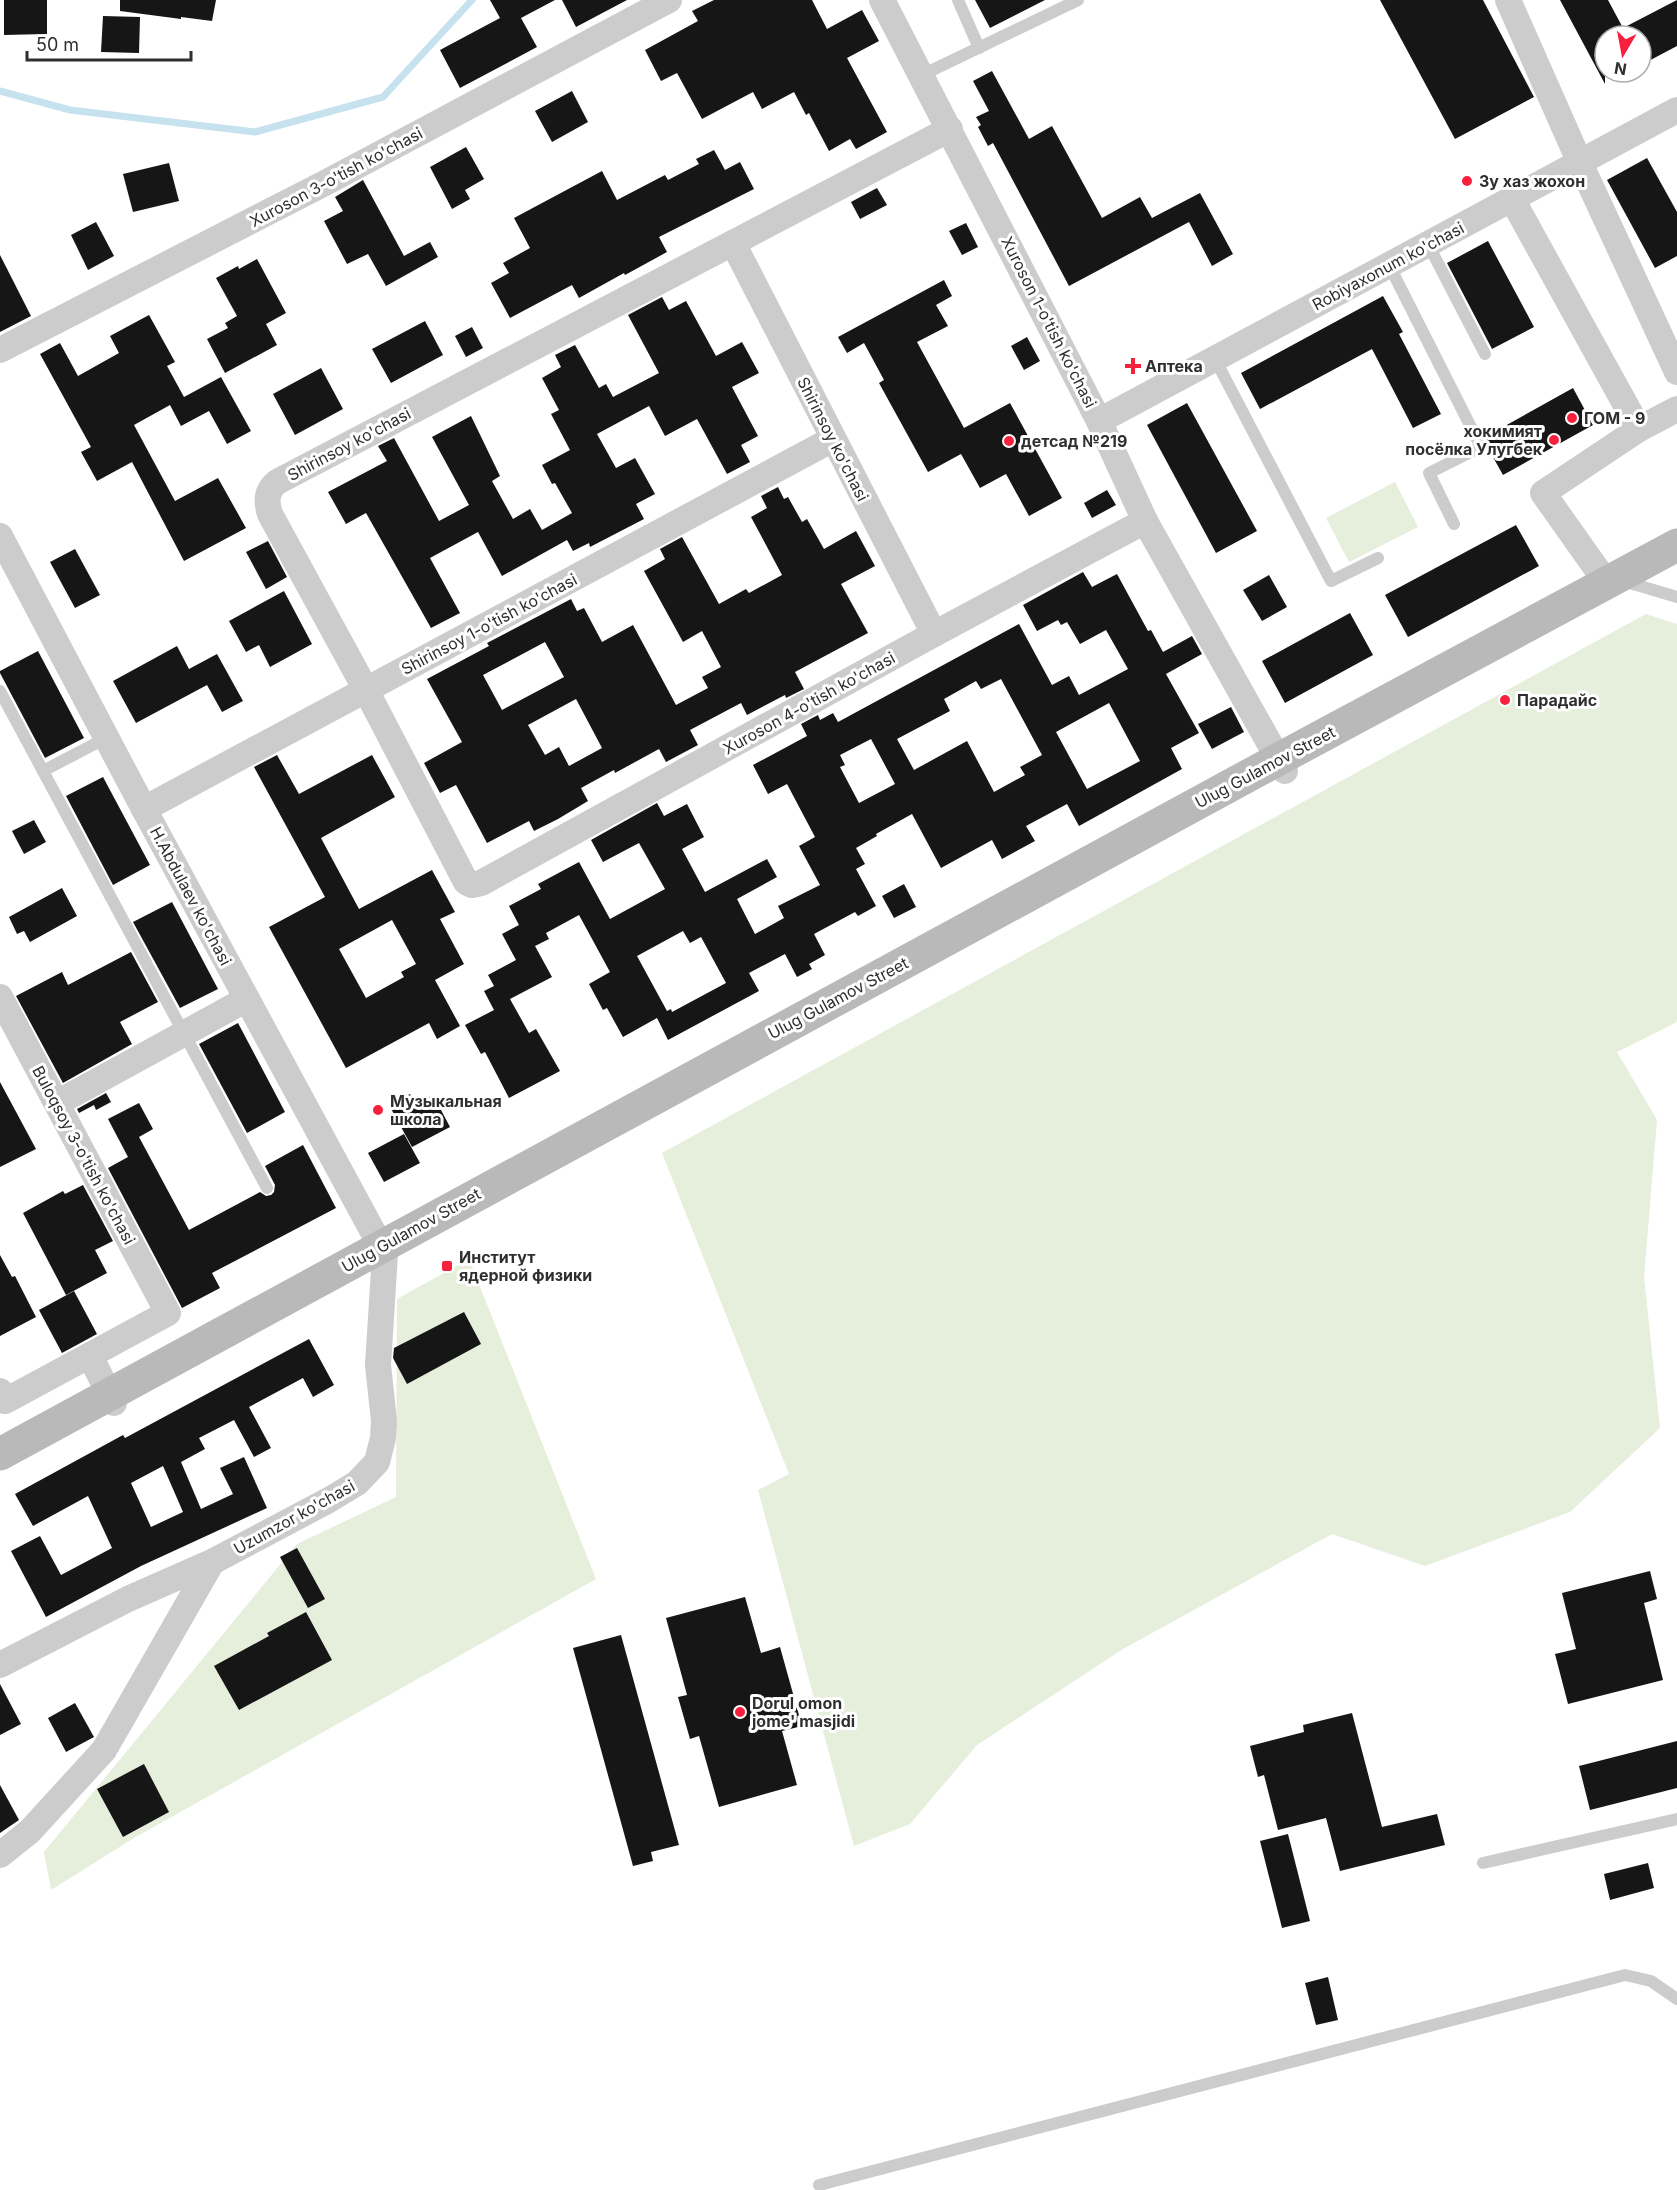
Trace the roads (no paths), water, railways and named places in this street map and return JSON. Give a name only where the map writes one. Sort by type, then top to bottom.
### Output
[{"type":"main road","name":"Ulug Gulamov Street","points":[[0,1464],[112,1399],[383,1250],[1618,583],[1677,545]]},
{"type":"main road","name":"Ulug Gulamov Street","points":[[1618,583],[1677,558]]},
{"type":"main road","name":"Ulug Gulamov Street","points":[[0,1454],[112,1399]]},
{"type":"street","name":"Xuroson 3-o'tish ko'chasi","points":[[0,350],[325,183],[669,0]]},
{"type":"street","name":"Хuroson 1-o'tish ko'chasi","points":[[882,0],[1099,421],[1145,520],[1282,765]]},
{"type":"street","points":[[1508,0],[1580,163],[1677,372]]},
{"type":"street","name":"Robiyaxonum ko'chasi","points":[[1099,421],[1677,110]]},
{"type":"street","name":"Shirinsoy ko'chasi","points":[[472,885],[466,882],[366,690],[270,514],[267,496],[271,487],[950,129]]},
{"type":"street","points":[[1512,199],[1640,429]]},
{"type":"street","name":"Shirinsoy ko'chasi","points":[[733,243],[934,634]]},
{"type":"street","points":[[1618,583],[1543,493],[1640,429],[1677,409]]},
{"type":"street","name":"Shirinsoy 1-o'tish ko'chasi","points":[[144,809],[833,439]]},
{"type":"street","name":"Xuroson 4-o'tish ko'chasi","points":[[472,885],[481,883],[1145,520]]},
{"type":"street","name":"H.Abdulaev ko'chasi","points":[[0,536],[144,809],[383,1250]]},
{"type":"street","name":"Buloqsoy 3-o'tish ko'chasi","points":[[0,997],[168,1313],[90,1356]]},
{"type":"street","points":[[57,1103],[247,999]]},
{"type":"street","name":"Uzumzor ko'chasi","points":[[0,1665],[128,1599],[212,1562],[339,1494],[357,1483],[377,1462],[383,1438],[384,1421],[378,1365],[383,1250]]},
{"type":"street","points":[[3,1396],[90,1356],[112,1399]]},
{"type":"street","points":[[0,1855],[30,1831],[104,1750],[212,1562]]},
{"type":"lane","points":[[958,0],[979,48]]},
{"type":"lane","points":[[922,75],[1078,0]]},
{"type":"lane","points":[[1428,244],[1485,354]]},
{"type":"lane","points":[[1389,265],[1481,447],[1429,473],[1454,524]]},
{"type":"lane","points":[[1215,359],[1331,581],[1378,558]]},
{"type":"lane","points":[[1618,583],[1677,597]]},
{"type":"lane","points":[[0,691],[267,1188]]},
{"type":"lane","points":[[43,771],[106,738]]},
{"type":"lane","points":[[1483,1863],[1677,1819]]},
{"type":"lane","points":[[819,2185],[1625,1975],[1651,1981],[1677,1999]]},
{"type":"waterway","points":[[0,91],[70,110],[255,132],[383,97],[472,0]]},
{"type":"place","name":"Зу хаз жохон","points":[[1467,181]]},
{"type":"place","name":"Аптека","points":[[1133,366]]},
{"type":"place","name":"ГОМ - 9","points":[[1572,418]]},
{"type":"place","name":"хокимият посёлка Улугбек","points":[[1554,440]]},
{"type":"place","name":"детсад №219","points":[[1009,441]]},
{"type":"place","name":"Парадайс","points":[[1505,700]]},
{"type":"place","name":"Музыкальная школа","points":[[378,1110]]},
{"type":"place","name":"Институт ядерной физики","points":[[447,1266]]},
{"type":"place","name":"Dorul omon jome' masjidi","points":[[740,1712]]}]
